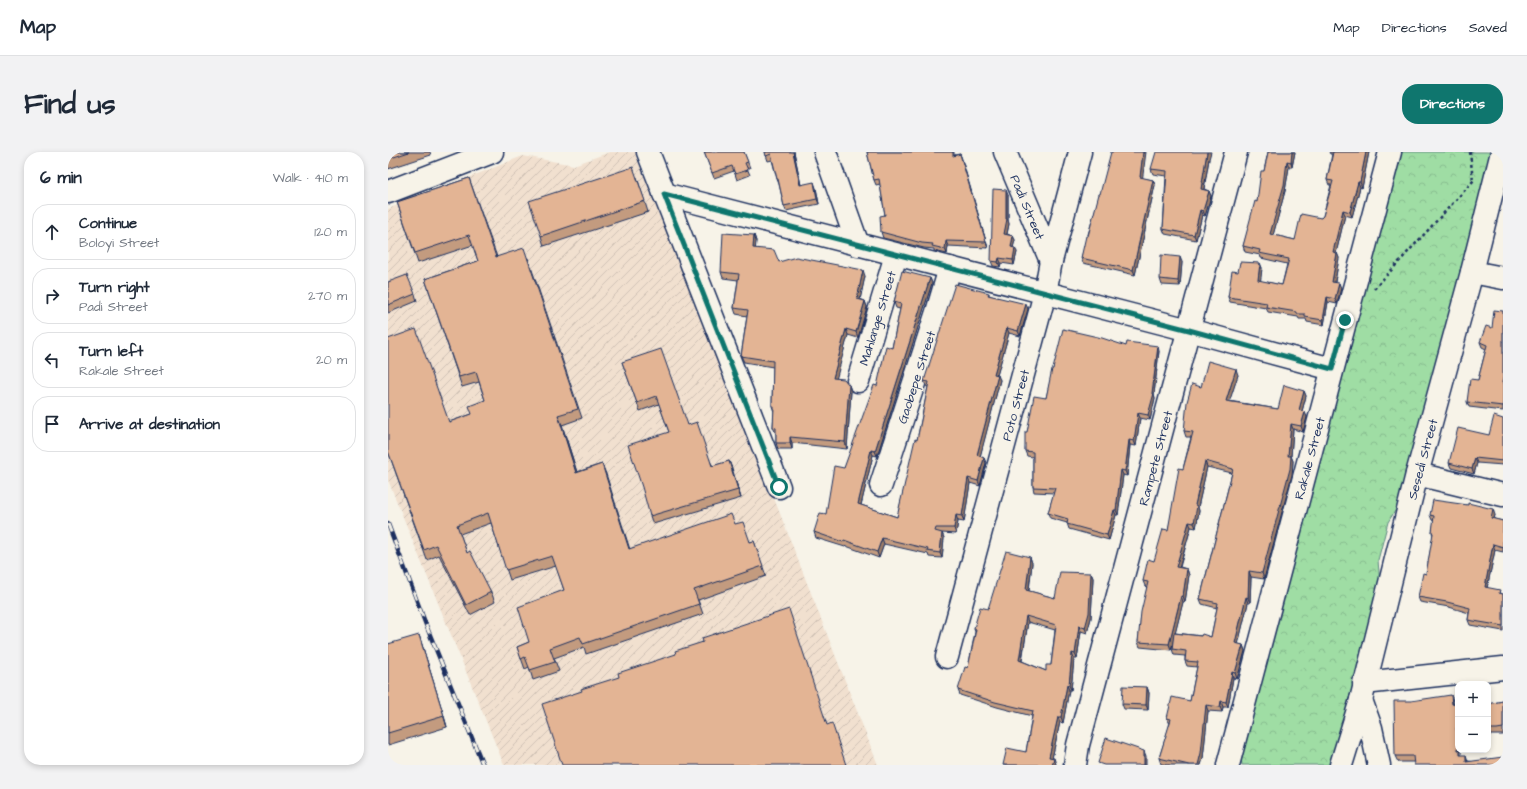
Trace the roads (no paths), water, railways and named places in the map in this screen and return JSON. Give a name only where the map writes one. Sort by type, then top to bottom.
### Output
[{"type":"street","points":[[388,192],[492,152]]},
{"type":"street","points":[[648,152],[779,487]]},
{"type":"street","points":[[825,152],[858,246]]},
{"type":"street","name":"Padi Street","points":[[1005,152],[1051,261]]},
{"type":"street","name":"Poto Street","points":[[947,657],[1045,293],[1051,261],[1080,152]]},
{"type":"street","name":"Rampete Street","points":[[1075,765],[1078,745],[1236,152]]},
{"type":"street","name":"Rakale Street","points":[[1228,765],[1390,152]]},
{"type":"street","name":"Sesedi Street","points":[[1341,765],[1363,691],[1417,474],[1472,272],[1502,152]]},
{"type":"street","points":[[664,194],[858,246],[950,268],[1189,330],[1332,369]]},
{"type":"street","name":"Mahlange Street","points":[[858,381],[896,255]]},
{"type":"street","name":"Gaobepe Street","points":[[881,485],[950,268]]},
{"type":"street","points":[[1472,272],[1503,278]]},
{"type":"street","points":[[1417,474],[1503,495]]},
{"type":"street","points":[[1379,765],[1363,691],[1503,668]]},
{"type":"railway","points":[[388,524],[426,625],[483,765]]}]
